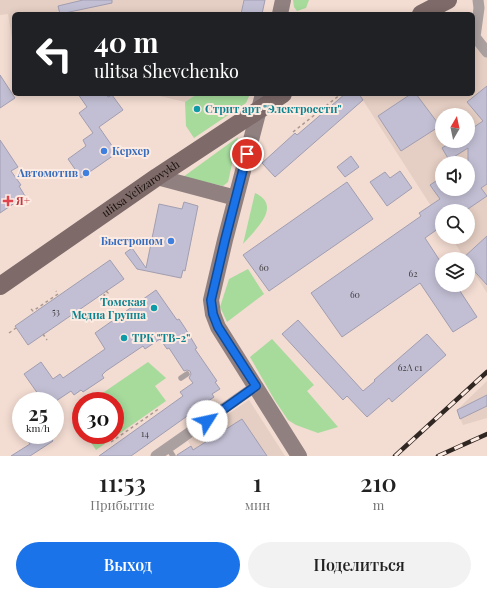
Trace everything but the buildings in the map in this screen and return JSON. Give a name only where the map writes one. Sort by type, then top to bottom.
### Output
[{"type":"main road","points":[[425,12],[448,0]]},
{"type":"main road","name":"ulitsa Yelizarovykh","points":[[0,286],[157,177],[261,101],[277,96]]},
{"type":"street","points":[[280,12],[283,0]]},
{"type":"street","points":[[478,0],[479,8],[475,37],[487,52]]},
{"type":"street","points":[[261,101],[211,300],[213,314],[218,327],[299,456]]},
{"type":"street","points":[[157,177],[236,198]]},
{"type":"street","points":[[156,456],[171,452],[256,386]]},
{"type":"lane","points":[[182,378],[187,374]]},
{"type":"path","points":[[293,132],[338,96]]},
{"type":"path","points":[[106,291],[108,293],[104,295],[107,300]]},
{"type":"path","points":[[31,309],[32,311],[55,297],[58,294],[56,292]]},
{"type":"path","points":[[9,334],[16,328]]},
{"type":"path","points":[[43,334],[47,340]]},
{"type":"path","points":[[124,433],[160,408]]},
{"type":"shaded area","points":[[0,0],[243,0],[241,12],[12,12],[12,38],[8,14],[0,15]]},
{"type":"shaded area","points":[[475,40],[487,57],[487,293],[475,274],[475,252],[461,252],[455,244],[475,244],[475,204],[435,204],[435,212],[360,96],[475,96]]},
{"type":"shaded area","points":[[160,96],[194,96],[185,102]]},
{"type":"shaded area","points":[[487,381],[487,418],[463,425],[457,410]]},
{"type":"shaded area","points":[[249,400],[285,456],[176,456],[191,446],[188,441]]},
{"type":"green space","points":[[293,0],[309,0],[306,8],[297,11],[294,7]]},
{"type":"green space","points":[[194,96],[249,96],[246,103],[194,138],[186,126],[185,102]]},
{"type":"green space","points":[[238,137],[228,182],[223,186],[183,177]]},
{"type":"green space","points":[[255,193],[263,198],[267,204],[267,211],[259,225],[243,244]]},
{"type":"green space","points":[[248,269],[264,294],[227,322],[220,307],[229,279]]},
{"type":"green space","points":[[272,339],[314,385],[307,391],[338,427],[318,433],[296,425],[288,420],[250,357]]},
{"type":"green space","points":[[148,362],[166,378],[155,386],[166,401],[124,430],[124,392],[104,392]]},
{"type":"green space","points":[[92,444],[105,444],[96,450]]},
{"type":"railway","points":[[395,456],[487,372]]},
{"type":"railway","points":[[438,456],[487,434]]},
{"type":"place","name":"Стрит арт \"Электросети\"","points":[[197,109]]},
{"type":"place","name":"Керхер","points":[[104,151]]},
{"type":"place","name":"Автомотив","points":[[86,173]]},
{"type":"place","name":"Я+","points":[[8,201]]},
{"type":"place","name":"Быстроном","points":[[171,241]]},
{"type":"place","name":"Томская Медиа Группа","points":[[154,308]]},
{"type":"place","name":"ТРК \"ТВ-2\"","points":[[124,338]]},
{"type":"route","points":[[207,421],[256,386],[226,342],[218,327],[213,314],[211,300],[247,154]]}]
